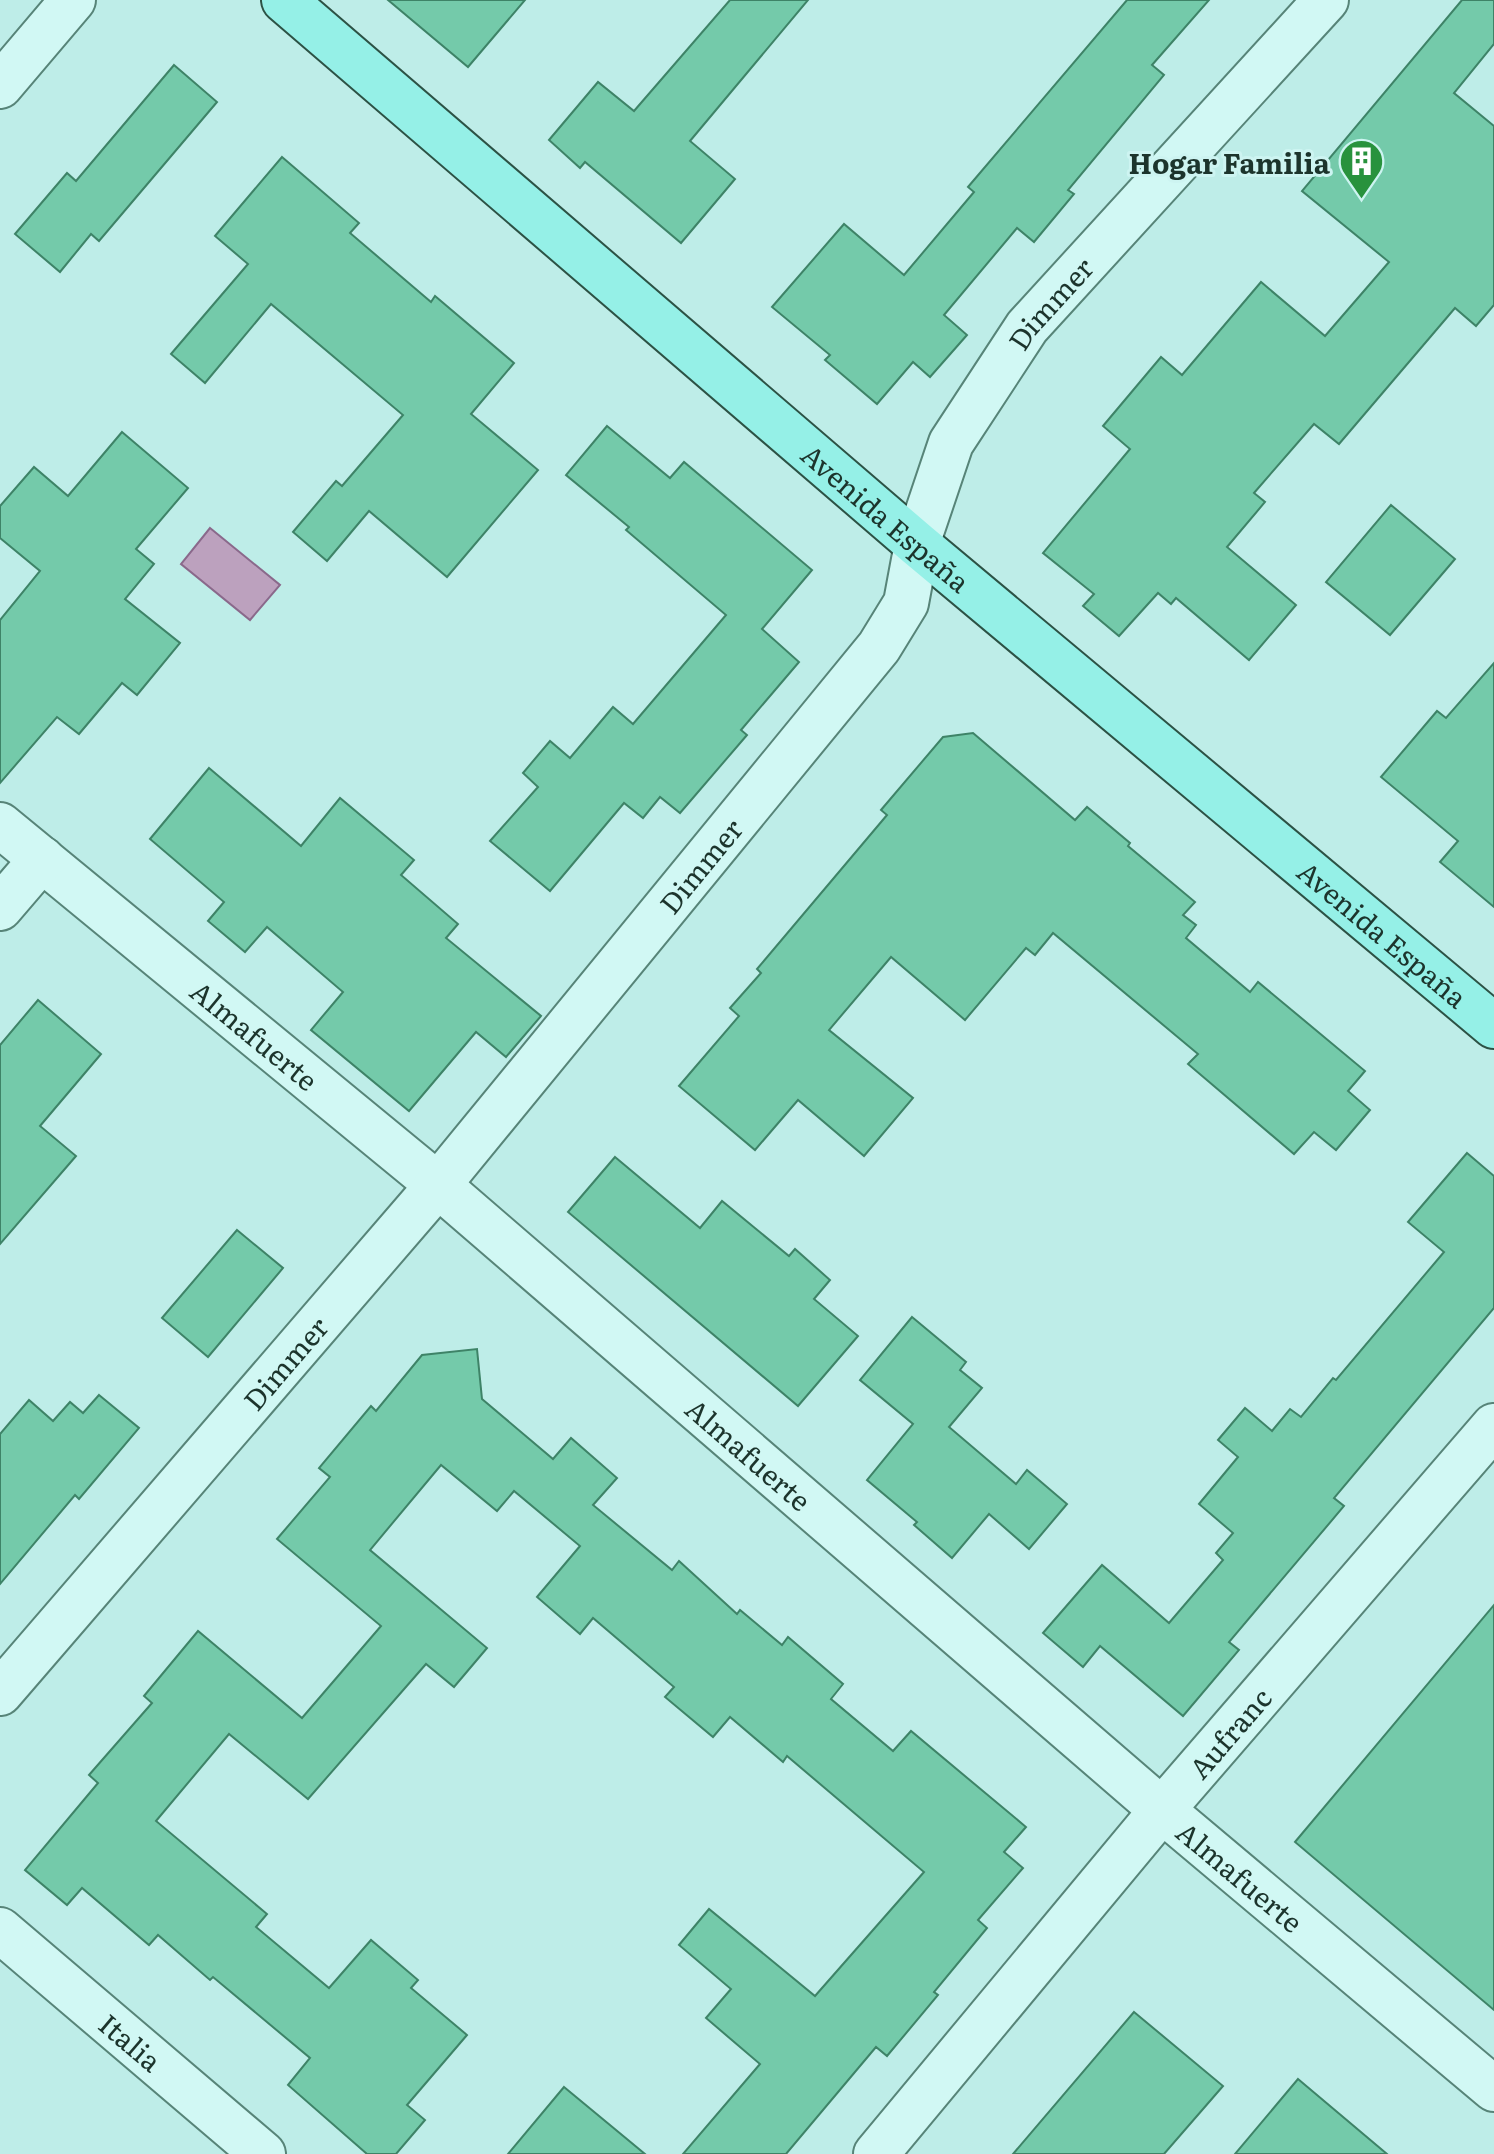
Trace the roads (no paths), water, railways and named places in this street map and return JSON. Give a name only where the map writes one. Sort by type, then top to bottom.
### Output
[{"type":"main road","name":"Avenida España","points":[[284,0],[917,544],[1494,1026]]},
{"type":"street","points":[[0,86],[73,0]]},
{"type":"street","name":"Dimmer","points":[[0,1693],[438,1185],[879,647],[906,603],[917,544],[951,443],[1027,327],[1326,0]]},
{"type":"street","name":"Almafuerte","points":[[0,825],[438,1185],[1162,1810],[1494,2089]]},
{"type":"street","points":[[0,908],[42,859]]},
{"type":"street","name":"Aufranc","points":[[876,2154],[1162,1810],[1494,1426]]},
{"type":"street","name":"Italia","points":[[0,1930],[263,2154]]},
{"type":"place","name":"Hogar Familia","points":[[1361,201]]}]
